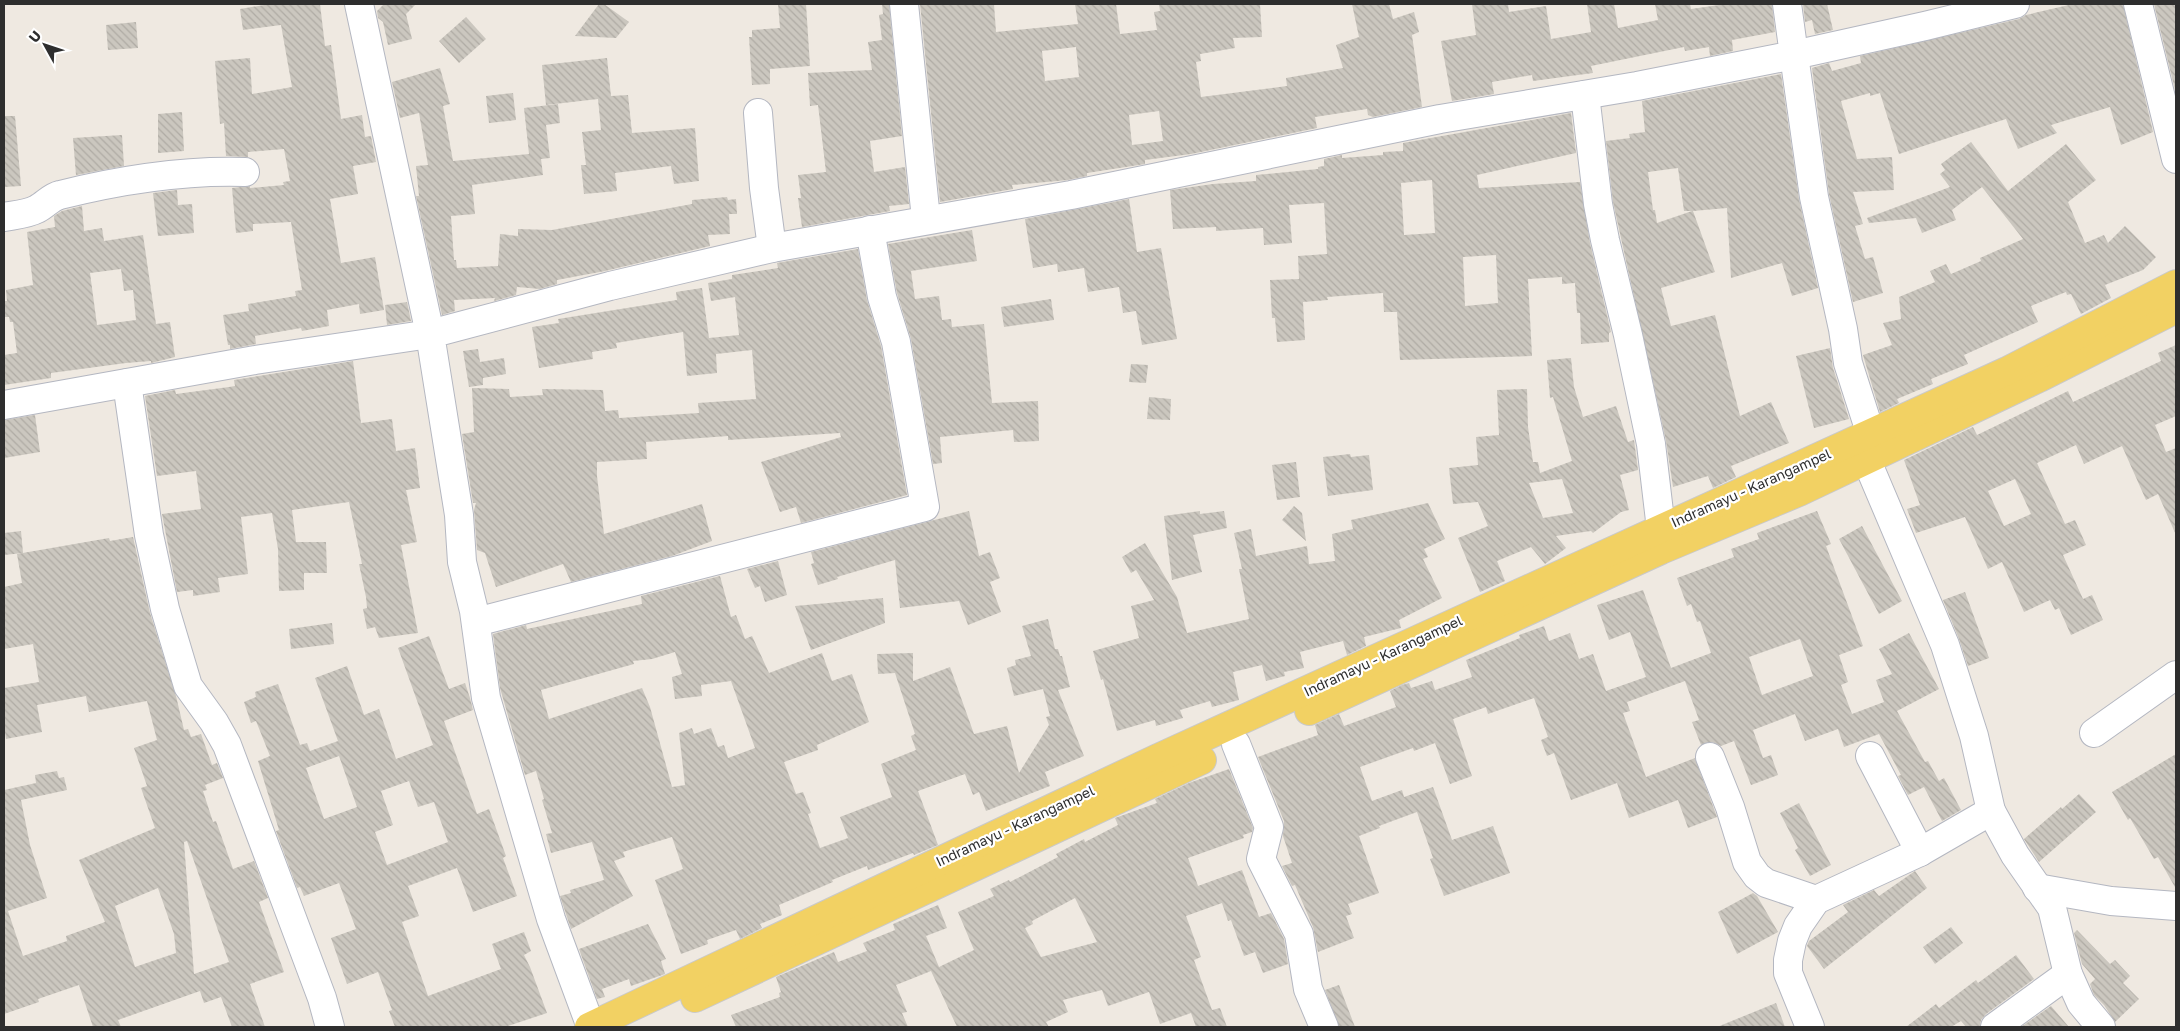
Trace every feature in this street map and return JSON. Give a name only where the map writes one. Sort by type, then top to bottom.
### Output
[{"type":"main road","name":"Indramayu - Karangampel","points":[[1469,627],[1799,492],[1865,445],[2176,284]]},
{"type":"main road","name":"Indramayu - Karangampel","points":[[634,1027],[1225,742],[1469,627],[1661,529],[1865,445],[2039,378],[2176,309]]},
{"type":"main road","name":"Indramayu - Karangampel","points":[[590,1027],[1225,742]]},
{"type":"street","points":[[358,4],[430,334],[459,515],[462,562],[476,622],[486,698],[551,918],[590,1027]]},
{"type":"street","points":[[904,4],[926,219]]},
{"type":"street","points":[[1787,4],[1814,197],[1843,329],[1865,445],[1945,645],[1976,745],[1991,811],[2016,855],[2052,908],[2068,974],[2081,1003],[2101,1027]]},
{"type":"street","points":[[4,405],[255,360],[430,334],[610,286],[772,248],[926,219],[1070,195],[1430,121],[1586,95],[1741,66],[1925,26],[2015,4]]},
{"type":"street","points":[[2138,4],[2176,159]]},
{"type":"street","points":[[1586,95],[1598,204],[1628,335],[1650,444],[1661,529]]},
{"type":"street","points":[[758,113],[764,188],[772,248]]},
{"type":"street","points":[[4,217],[36,210],[56,195],[172,174],[205,170],[245,172]]},
{"type":"street","points":[[476,622],[925,507],[896,342],[882,297],[870,230]]},
{"type":"street","points":[[127,383],[149,535],[166,609],[185,678],[190,690],[214,722],[228,745],[322,998],[330,1027]]},
{"type":"street","points":[[2094,732],[2176,675]]},
{"type":"street","points":[[1225,742],[1269,827],[1261,859],[1299,934],[1308,989],[1324,1027]]},
{"type":"street","points":[[1870,756],[1920,852]]},
{"type":"street","points":[[1710,757],[1730,807],[1747,862],[1757,876],[1766,884],[1816,900]]},
{"type":"street","points":[[1810,1027],[1788,973],[1788,960],[1792,941],[1798,926],[1816,900],[1920,852],[1991,811]]},
{"type":"street","points":[[2037,888],[2111,902],[2176,906]]},
{"type":"street","points":[[1995,1027],[2068,974]]},
{"type":"building","points":[[270,4],[320,4],[325,46],[331,45],[341,119],[362,115],[365,137],[371,136],[376,162],[353,166],[358,194],[330,199],[341,263],[375,257],[384,310],[360,314],[359,304],[327,310],[329,326],[302,331],[301,328],[255,336],[256,344],[230,349],[223,315],[249,311],[248,304],[296,296],[295,291],[302,290],[291,222],[253,224],[253,231],[236,233],[232,188],[284,185],[283,182],[290,181],[284,149],[248,152],[248,157],[226,156],[224,123],[220,124],[215,61],[250,58],[252,94],[292,87],[281,25],[243,30],[240,9]]},
{"type":"building","points":[[384,4],[416,4],[406,14],[412,39],[388,45],[383,22],[378,18],[377,11]]},
{"type":"building","points":[[599,4],[604,4],[629,22],[616,38],[575,36]]},
{"type":"building","points":[[778,4],[806,4],[810,66],[770,69],[770,84],[752,85],[749,37],[752,37],[752,30],[780,28]]},
{"type":"building","points":[[882,4],[889,4],[902,136],[870,141],[874,172],[905,167],[909,204],[889,206],[890,211],[802,227],[798,198],[801,198],[798,175],[826,172],[818,105],[810,106],[808,73],[872,70],[868,42],[882,40],[879,15],[883,14]]},
{"type":"building","points":[[920,4],[994,4],[996,32],[1078,24],[1075,4],[1116,4],[1120,34],[1157,30],[1154,12],[1160,11],[1159,4],[1260,4],[1262,37],[1233,38],[1235,48],[1200,54],[1201,61],[1196,62],[1201,97],[1287,86],[1286,78],[1343,68],[1336,45],[1359,37],[1352,4],[1389,4],[1393,19],[1414,12],[1419,32],[1412,35],[1422,107],[1373,117],[1368,115],[1367,109],[1315,117],[1317,128],[1191,154],[1145,160],[1145,164],[1087,173],[1087,176],[1068,180],[1012,185],[1013,189],[940,202]],"holes":[[[1076,47],[1079,77],[1045,81],[1042,51]],[[1159,111],[1163,141],[1132,145],[1129,115]]]},
{"type":"building","points":[[1472,4],[1508,4],[1509,12],[1546,6],[1551,39],[1591,32],[1587,4],[1614,4],[1618,28],[1658,20],[1655,4],[1690,4],[1691,9],[1726,4],[1772,4],[1775,32],[1732,40],[1733,51],[1710,56],[1709,47],[1685,51],[1684,47],[1591,66],[1593,73],[1533,81],[1532,75],[1492,82],[1494,94],[1452,101],[1441,41],[1476,35]]},
{"type":"building","points":[[1803,4],[1827,4],[1833,30],[1815,34],[1812,20],[1805,22]]},
{"type":"building","points":[[2073,4],[2123,4],[2153,132],[2121,145],[2110,107],[2051,125],[2057,133],[2018,149],[2006,119],[1899,154],[1880,93],[1870,96],[1870,93],[1841,101],[1857,159],[1892,157],[1894,190],[1853,192],[1863,224],[1855,226],[1865,259],[1873,257],[1883,293],[1853,302],[1829,194],[1812,68],[1829,63],[1832,71],[1861,63],[1860,56],[2019,19],[2026,15]]},
{"type":"building","points":[[2154,4],[2176,4],[2176,94]]},
{"type":"building","points":[[466,17],[486,39],[459,63],[439,41]]},
{"type":"building","points":[[136,22],[138,48],[108,50],[106,25]]},
{"type":"building","points":[[607,58],[611,96],[628,95],[632,133],[695,128],[699,181],[674,184],[671,166],[615,173],[617,191],[584,194],[581,165],[586,165],[582,132],[601,130],[598,99],[546,105],[542,65]]},
{"type":"building","points":[[440,68],[450,104],[443,106],[453,161],[529,154],[524,108],[558,104],[560,123],[546,125],[550,158],[541,159],[543,175],[472,185],[475,214],[451,216],[454,260],[456,260],[457,268],[498,266],[500,234],[518,236],[518,229],[552,230],[692,204],[692,200],[727,197],[728,200],[736,199],[737,214],[729,214],[730,234],[708,235],[710,246],[605,271],[557,280],[557,284],[540,289],[517,287],[516,295],[494,301],[495,298],[454,300],[455,311],[442,315],[416,196],[419,196],[416,166],[428,165],[419,113],[400,118],[392,82]]},
{"type":"building","points":[[1781,74],[1799,199],[1818,288],[1792,296],[1782,263],[1731,278],[1727,208],[1693,211],[1715,272],[1661,288],[1671,326],[1715,315],[1740,416],[1771,402],[1789,443],[1731,466],[1736,477],[1713,488],[1708,476],[1673,487],[1666,441],[1613,202],[1606,141],[1630,138],[1629,134],[1645,132],[1642,101]],"holes":[[[1678,168],[1684,211],[1692,211],[1657,223],[1655,210],[1653,210],[1648,172]]]},
{"type":"building","points":[[513,93],[516,120],[489,123],[486,96]]},
{"type":"building","points":[[182,112],[184,151],[158,153],[158,114]]},
{"type":"building","points":[[1571,113],[1576,153],[1477,175],[1479,188],[1580,182],[1590,243],[1611,332],[1609,333],[1609,342],[1581,344],[1580,313],[1577,313],[1575,283],[1562,284],[1562,277],[1528,279],[1532,356],[1400,360],[1397,312],[1384,312],[1383,293],[1327,297],[1328,300],[1303,302],[1305,340],[1277,342],[1275,318],[1272,318],[1270,280],[1299,279],[1298,256],[1327,254],[1324,203],[1289,205],[1292,243],[1264,245],[1263,228],[1216,231],[1216,227],[1173,229],[1170,190],[1256,181],[1256,175],[1318,169],[1318,167],[1324,166],[1324,159],[1342,155],[1342,158],[1383,155],[1383,152],[1403,151],[1403,143]],"holes":[[[1432,180],[1435,233],[1404,235],[1401,183]],[[1496,255],[1498,303],[1465,306],[1463,257]]]},
{"type":"building","points":[[4,116],[15,116],[21,186],[4,187]]},
{"type":"building","points":[[122,135],[124,166],[76,175],[73,138]]},
{"type":"building","points":[[1971,142],[2008,191],[2066,144],[2096,180],[2068,202],[2085,243],[2104,235],[2108,243],[2125,226],[2156,257],[2143,270],[2105,285],[2111,298],[2081,314],[2071,294],[2067,295],[2066,292],[2031,306],[2038,322],[1964,355],[1968,364],[1931,379],[1933,384],[1897,399],[1899,403],[1880,412],[1863,355],[1892,345],[1883,323],[1901,319],[1899,297],[1935,282],[1930,271],[1946,264],[1951,274],[1981,261],[1980,258],[2023,239],[1982,187],[1952,210],[1956,220],[1922,233],[1916,218],[1869,223],[1867,218],[1950,187],[1940,174],[1945,170],[1941,164]]},
{"type":"building","points":[[177,190],[178,205],[192,204],[194,233],[158,236],[153,193]]},
{"type":"building","points":[[1129,199],[1137,252],[1161,248],[1177,339],[1142,345],[1136,311],[1123,313],[1119,287],[1088,292],[1084,268],[1058,272],[1057,264],[1033,268],[1025,219]]},
{"type":"building","points":[[82,206],[84,231],[102,228],[104,241],[143,235],[156,324],[170,322],[175,357],[151,363],[151,361],[126,363],[51,373],[51,378],[4,385],[4,355],[17,353],[13,322],[10,322],[9,317],[4,317],[4,301],[7,301],[6,290],[33,285],[27,232],[55,227],[54,216],[62,211]],"holes":[[[121,269],[124,291],[133,290],[136,320],[97,325],[90,273]]]},
{"type":"building","points":[[972,230],[977,261],[911,271],[915,299],[939,296],[942,320],[951,319],[952,327],[984,324],[992,403],[1038,401],[1039,441],[1014,442],[1013,430],[940,437],[942,463],[933,464],[911,339],[897,293],[888,244]]},
{"type":"building","points":[[858,249],[867,300],[881,346],[907,495],[801,523],[796,507],[780,512],[761,462],[841,437],[840,433],[728,440],[728,436],[646,442],[647,459],[597,462],[604,534],[702,504],[712,541],[672,556],[571,582],[563,564],[496,587],[485,553],[477,550],[474,510],[476,503],[473,503],[462,434],[474,432],[472,388],[509,389],[510,397],[543,395],[542,389],[603,390],[605,411],[618,410],[619,418],[699,413],[698,403],[756,399],[752,350],[716,354],[717,373],[687,376],[683,332],[616,343],[617,348],[592,352],[593,359],[539,368],[532,327],[559,323],[558,319],[677,300],[676,292],[702,288],[709,338],[739,335],[735,297],[711,301],[708,283],[732,279],[732,275],[778,268],[777,263]]},
{"type":"building","points":[[1051,299],[1054,320],[1004,327],[1001,307]]},
{"type":"building","points":[[407,302],[411,321],[387,325],[385,305]]},
{"type":"building","points":[[2176,345],[2176,416],[2155,425],[2166,452],[2176,448],[2176,535],[2158,494],[2146,500],[2122,446],[2084,464],[2076,445],[2037,463],[2065,524],[2075,520],[2086,545],[2063,555],[2083,599],[2092,595],[2103,620],[2071,635],[2059,608],[2055,610],[2050,600],[2024,612],[2002,562],[1988,569],[1965,517],[1916,533],[1907,509],[1920,505],[1904,460],[1973,427],[1977,435],[2068,391],[2073,402],[2161,361],[2158,353]],"holes":[[[2015,479],[2031,514],[2004,526],[1988,491]]]},
{"type":"building","points":[[1830,348],[1833,368],[1849,419],[1814,428],[1796,356]]},
{"type":"building","points":[[478,349],[480,362],[504,358],[506,374],[483,378],[483,385],[469,387],[463,351]]},
{"type":"building","points":[[1571,358],[1574,387],[1583,417],[1616,406],[1628,442],[1634,440],[1638,470],[1620,475],[1629,510],[1621,512],[1593,533],[1591,531],[1556,536],[1566,548],[1545,564],[1531,547],[1497,561],[1505,581],[1480,592],[1458,538],[1488,526],[1478,502],[1453,504],[1449,468],[1478,465],[1476,437],[1499,435],[1497,390],[1527,389],[1528,427],[1533,462],[1538,462],[1540,473],[1572,461],[1553,397],[1550,398],[1547,360]],"holes":[[[1562,479],[1573,513],[1543,518],[1529,483]]]},
{"type":"building","points":[[353,361],[361,423],[392,419],[396,451],[415,448],[420,488],[406,490],[417,542],[401,545],[418,633],[379,638],[375,627],[367,629],[363,609],[367,608],[366,597],[359,564],[362,564],[349,502],[292,510],[296,542],[326,542],[327,573],[304,573],[304,590],[279,591],[278,549],[272,513],[241,517],[248,574],[218,578],[220,592],[193,596],[193,590],[177,592],[162,514],[201,509],[196,471],[157,476],[145,396],[175,390],[176,394],[235,386],[234,380]]},
{"type":"building","points":[[1131,364],[1148,365],[1146,383],[1129,382]]},
{"type":"building","points":[[1149,397],[1171,399],[1170,420],[1147,419]]},
{"type":"building","points":[[35,415],[40,452],[4,458],[4,420]]},
{"type":"building","points":[[1350,454],[1351,457],[1369,455],[1373,490],[1328,496],[1323,457]]},
{"type":"building","points":[[1296,462],[1300,497],[1277,500],[1272,465]]},
{"type":"building","points":[[1428,503],[1445,539],[1424,549],[1428,557],[1423,559],[1442,598],[1399,620],[1401,628],[1364,637],[1366,646],[1347,655],[1343,641],[1300,652],[1304,668],[1284,672],[1285,676],[1266,681],[1262,665],[1233,672],[1239,700],[1212,707],[1210,701],[1180,710],[1183,718],[1156,726],[1155,720],[1117,731],[1103,679],[1101,680],[1093,651],[1139,638],[1131,606],[1154,600],[1136,570],[1131,573],[1122,557],[1145,543],[1177,597],[1187,633],[1249,619],[1239,569],[1242,569],[1234,533],[1251,529],[1256,556],[1307,546],[1309,564],[1335,561],[1332,534],[1353,529],[1351,520]]},
{"type":"building","points":[[1294,506],[1302,513],[1306,541],[1282,520]]},
{"type":"building","points":[[969,511],[979,556],[990,552],[1000,578],[990,582],[1001,612],[968,625],[959,601],[900,608],[895,560],[837,577],[838,579],[818,585],[811,564],[814,563],[811,552]]},
{"type":"building","points":[[1200,511],[1200,514],[1224,511],[1227,528],[1193,535],[1202,572],[1172,580],[1164,516]]},
{"type":"building","points":[[1817,511],[1831,544],[1826,546],[1863,646],[1839,655],[1848,682],[1841,685],[1852,714],[1884,702],[1876,680],[1892,674],[1879,649],[1909,633],[1939,689],[1897,711],[1925,762],[1928,761],[1939,781],[1944,778],[1961,810],[1942,821],[1924,787],[1908,795],[1898,776],[1901,775],[1879,734],[1844,747],[1838,729],[1805,741],[1795,714],[1753,730],[1763,758],[1771,755],[1778,775],[1751,785],[1734,741],[1721,746],[1712,742],[1701,745],[1692,722],[1699,720],[1685,681],[1627,702],[1630,711],[1623,713],[1646,777],[1695,758],[1717,817],[1688,828],[1678,800],[1629,818],[1617,783],[1571,800],[1554,753],[1547,756],[1541,740],[1548,737],[1534,698],[1488,714],[1486,707],[1453,719],[1472,776],[1450,784],[1435,743],[1414,751],[1413,748],[1360,767],[1372,801],[1402,790],[1404,797],[1433,787],[1452,840],[1493,826],[1510,873],[1444,896],[1430,859],[1433,858],[1417,812],[1379,826],[1380,828],[1359,836],[1379,893],[1348,904],[1352,914],[1346,916],[1354,938],[1318,952],[1313,927],[1295,885],[1292,886],[1282,866],[1292,863],[1283,836],[1284,821],[1258,757],[1318,735],[1315,725],[1339,714],[1344,726],[1396,707],[1390,691],[1402,685],[1409,683],[1411,688],[1432,681],[1435,690],[1472,677],[1466,660],[1520,638],[1519,635],[1544,626],[1549,641],[1570,633],[1579,659],[1593,654],[1606,691],[1646,677],[1630,632],[1609,640],[1597,605],[1643,590],[1671,668],[1711,653],[1700,621],[1697,622],[1691,604],[1687,606],[1677,578],[1734,557],[1731,549],[1759,539],[1757,533]],"holes":[[[1800,639],[1813,676],[1762,695],[1749,657]]]},
{"type":"building","points":[[1862,526],[1902,601],[1879,614],[1839,539]]},
{"type":"building","points":[[21,531],[23,553],[4,555],[4,533]]},
{"type":"building","points":[[133,537],[150,613],[176,696],[184,730],[188,729],[191,737],[201,734],[212,765],[217,763],[223,778],[205,785],[207,790],[203,791],[213,822],[216,821],[233,869],[254,861],[268,898],[259,902],[284,972],[250,984],[265,1027],[232,1027],[221,997],[204,1003],[200,991],[118,1020],[121,1027],[93,1027],[79,985],[38,999],[39,1002],[4,1014],[4,790],[36,783],[35,775],[57,771],[59,778],[64,777],[67,790],[21,800],[30,845],[47,898],[8,911],[23,956],[67,941],[66,936],[105,922],[79,860],[155,828],[141,788],[147,786],[134,748],[157,740],[147,701],[89,712],[86,696],[37,705],[42,732],[6,739],[4,688],[39,682],[33,644],[4,649],[4,587],[22,583],[17,554],[109,538],[110,541]],"holes":[[[187,841],[229,962],[194,974],[184,842]],[[158,888],[174,934],[176,953],[135,967],[115,906]]]},
{"type":"building","points":[[778,561],[787,595],[765,602],[760,586],[755,588],[747,569]]},
{"type":"building","points":[[720,576],[731,617],[736,615],[745,639],[752,636],[769,673],[822,653],[832,681],[852,674],[869,722],[817,745],[818,750],[784,762],[796,794],[803,792],[811,813],[808,814],[820,848],[848,838],[840,817],[892,797],[881,764],[916,750],[911,736],[915,734],[895,673],[878,674],[877,654],[913,653],[913,681],[950,667],[974,734],[1007,726],[1019,773],[1049,725],[1046,717],[1050,716],[1043,689],[1014,696],[1007,668],[1016,665],[1015,660],[1031,656],[1022,626],[1048,619],[1055,649],[1058,649],[1060,656],[1062,656],[1070,687],[1058,690],[1084,756],[1045,772],[1050,786],[986,811],[979,792],[973,795],[965,774],[918,791],[938,845],[868,870],[867,866],[779,905],[782,915],[760,924],[762,928],[740,939],[736,930],[707,940],[708,944],[681,954],[655,880],[683,869],[672,837],[623,852],[625,857],[614,861],[633,896],[571,929],[560,896],[571,893],[570,890],[604,880],[592,842],[551,853],[546,834],[552,833],[536,771],[525,775],[500,688],[493,634],[526,625],[527,629],[642,604],[641,596]],"holes":[[[675,652],[682,674],[672,677],[675,699],[702,696],[701,685],[731,681],[755,748],[728,758],[724,745],[718,747],[711,728],[694,734],[692,728],[679,733],[685,785],[672,787],[650,707],[642,688],[549,719],[541,690],[634,664],[633,661],[652,659]]]},
{"type":"building","points":[[1965,592],[1989,658],[1968,666],[1943,600]]},
{"type":"building","points":[[883,598],[885,623],[811,650],[795,606]]},
{"type":"building","points":[[332,623],[334,644],[291,649],[289,629]]},
{"type":"building","points":[[429,636],[449,689],[465,683],[473,710],[444,721],[477,814],[489,809],[506,856],[503,858],[517,896],[473,912],[457,868],[408,886],[419,916],[402,922],[428,996],[501,969],[492,944],[524,932],[531,951],[524,955],[547,1013],[505,1027],[395,1027],[389,1011],[392,1010],[378,972],[347,984],[331,938],[356,929],[339,883],[304,896],[300,887],[297,888],[276,831],[279,830],[258,761],[270,756],[256,721],[251,723],[244,702],[256,697],[255,692],[278,684],[300,745],[307,743],[310,751],[338,741],[315,678],[347,666],[364,715],[379,709],[396,759],[433,745],[398,648]],"holes":[[[339,756],[357,807],[324,819],[306,768]],[[409,781],[418,807],[434,802],[448,842],[387,865],[375,832],[393,825],[381,791]]]},
{"type":"building","points":[[2176,754],[2176,889],[2158,857],[2154,859],[2112,792]]},
{"type":"building","points":[[1229,769],[1253,828],[1252,832],[1243,835],[1244,838],[1188,858],[1198,886],[1242,870],[1259,917],[1271,913],[1284,939],[1288,964],[1263,973],[1255,952],[1244,956],[1231,920],[1228,921],[1222,903],[1186,916],[1201,957],[1194,960],[1212,1010],[1220,1008],[1227,1027],[1196,1027],[1191,1013],[1160,1024],[1149,992],[1108,1006],[1102,990],[1063,1000],[1068,1012],[1046,1022],[1049,1027],[957,1027],[931,971],[896,985],[907,1012],[902,1013],[908,1027],[736,1027],[731,1015],[780,997],[779,993],[781,992],[776,977],[834,952],[838,962],[867,951],[863,943],[895,930],[893,924],[938,905],[947,928],[926,936],[939,967],[974,950],[958,912],[994,896],[990,889],[1009,880],[1010,882],[1058,857],[1056,854],[1084,839],[1085,842],[1118,825],[1115,818],[1157,803],[1155,799],[1189,783]],"holes":[[[1075,898],[1097,942],[1041,957],[1025,928],[1033,924],[1032,921]]]},
{"type":"building","points":[[2079,794],[2096,812],[2039,862],[2024,839]]},
{"type":"building","points":[[1799,803],[1831,865],[1810,876],[1795,850],[1798,848],[1780,813]]},
{"type":"building","points":[[1915,871],[1927,888],[1824,969],[1807,946],[1809,941],[1848,912],[1843,905],[1874,890],[1879,896]]},
{"type":"building","points":[[1753,893],[1757,896],[1778,932],[1737,954],[1718,912]]},
{"type":"building","points":[[648,924],[666,959],[661,961],[665,974],[631,986],[629,979],[602,989],[605,997],[597,999],[579,949]]},
{"type":"building","points":[[1951,927],[1963,943],[1935,964],[1923,947]]},
{"type":"building","points":[[2077,930],[2110,964],[2115,960],[2130,976],[2123,983],[2139,999],[2115,1022],[2104,1005],[2094,995],[2090,984],[2095,979],[2082,964],[2074,933]]},
{"type":"building","points":[[2016,955],[2034,979],[1986,1014],[1981,1020],[1980,1027],[1966,1027],[1961,1021],[1951,1027],[1906,1027],[1936,1004],[1939,1008],[1976,980],[1978,983]]},
{"type":"building","points":[[1339,985],[1355,1027],[1339,1027],[1325,990]]},
{"type":"building","points":[[1776,1003],[1785,1027],[1717,1027]]},
{"type":"building","points":[[2051,1006],[2069,1027],[2021,1027]]}]
